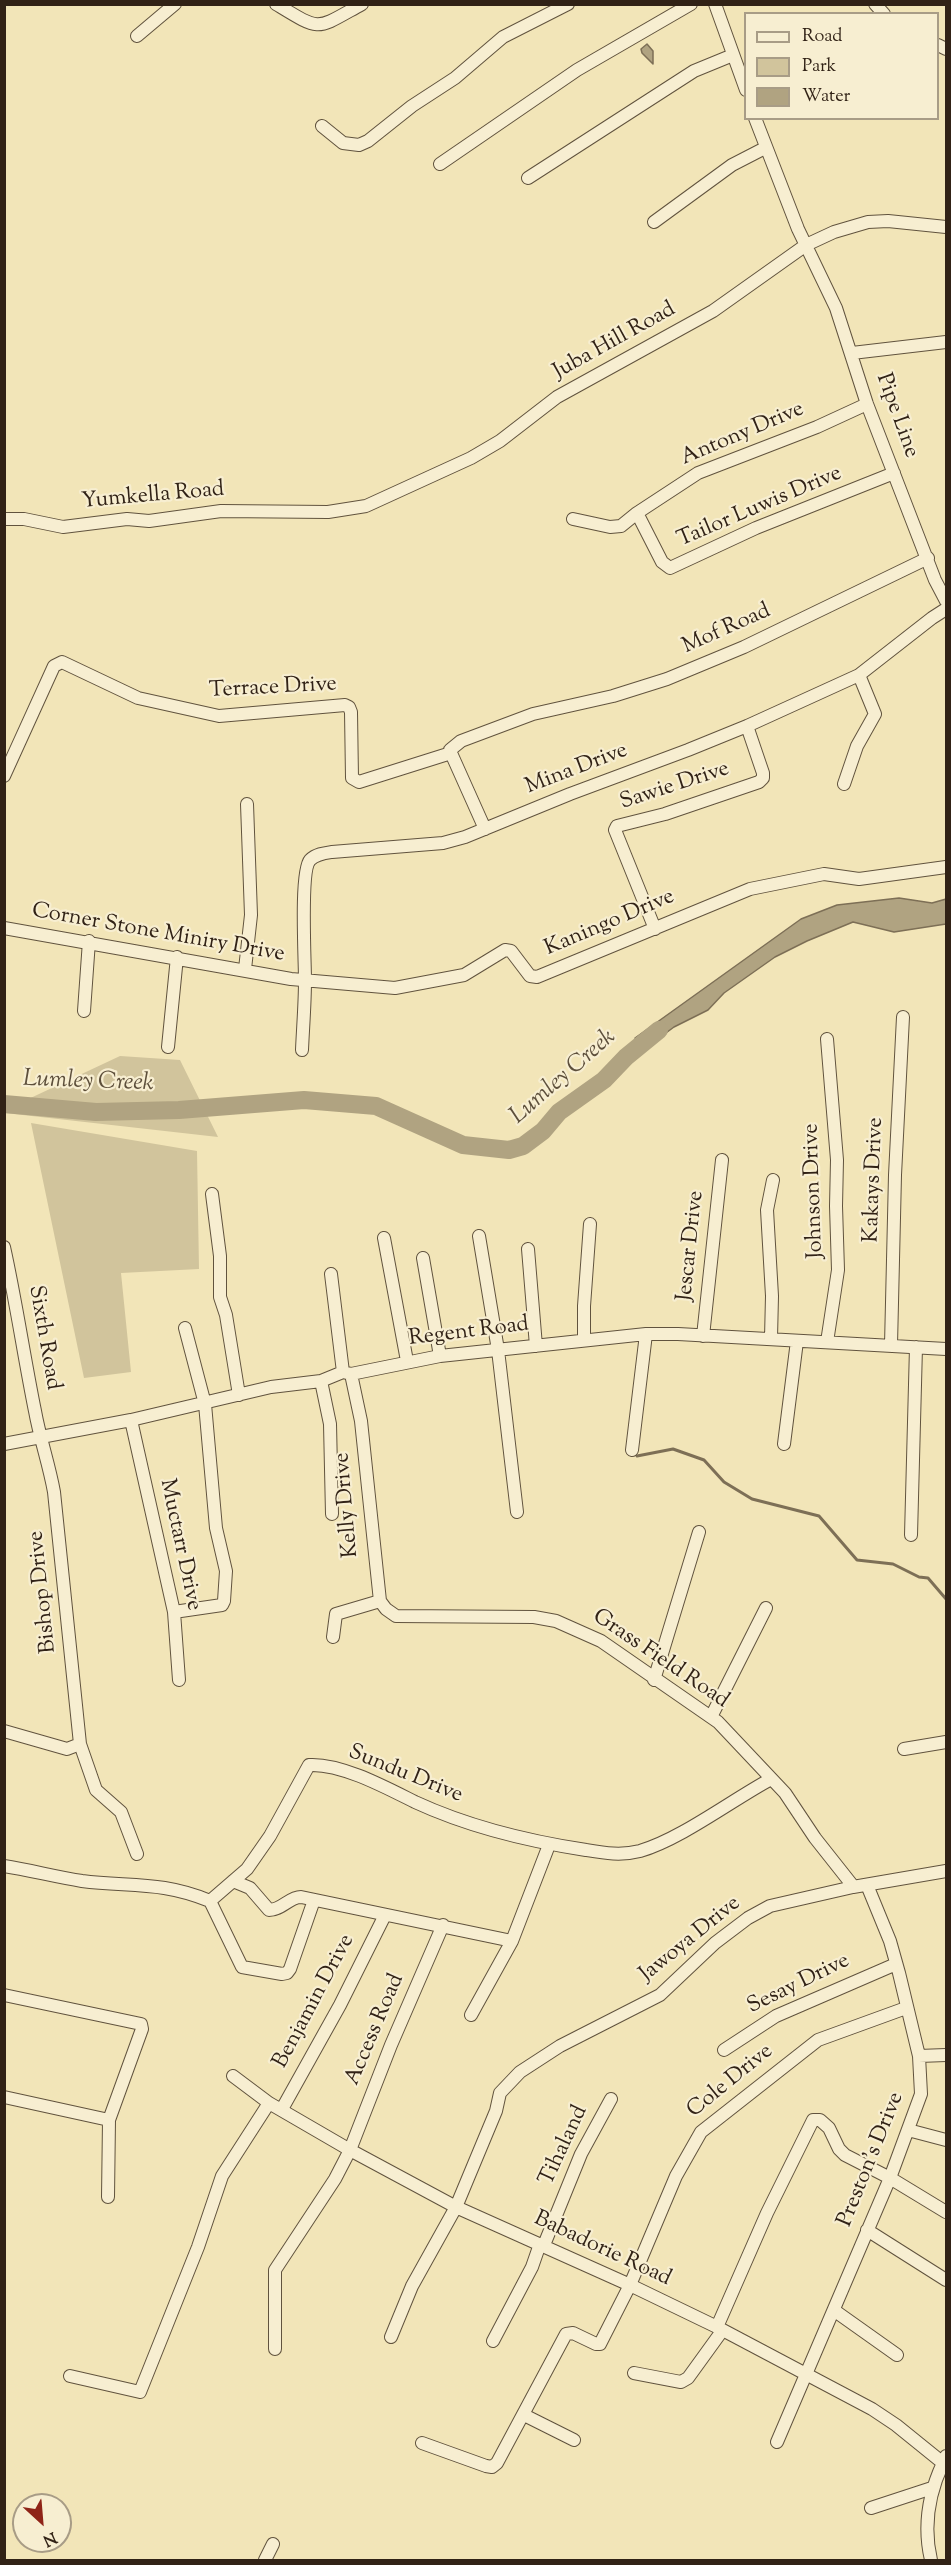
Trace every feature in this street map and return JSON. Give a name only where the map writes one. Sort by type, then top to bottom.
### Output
[{"type":"street","points":[[136,36],[175,4]]},
{"type":"street","points":[[276,4],[316,26],[323,25],[362,4]]},
{"type":"street","points":[[322,126],[343,143],[359,145],[368,141],[412,106],[455,78],[503,37],[568,4]]},
{"type":"street","points":[[440,164],[577,70],[691,4]]},
{"type":"street","points":[[715,4],[744,85]]},
{"type":"street","points":[[528,178],[694,72],[733,55]]},
{"type":"street","name":"Pipe Line","points":[[756,120],[765,148],[806,245],[836,309],[867,404],[935,580],[946,601]]},
{"type":"street","points":[[654,222],[732,165],[765,148]]},
{"type":"street","name":"Juba Hill Road","points":[[306,512],[352,510],[366,506],[471,458],[500,441],[557,398],[713,311],[806,245],[834,232],[868,222],[888,221],[946,227]]},
{"type":"street","points":[[852,353],[946,342]]},
{"type":"street","name":"Antony Drive","points":[[573,519],[610,527],[621,526],[698,473],[817,427],[867,404]]},
{"type":"street","name":"Tailor Luwis Drive","points":[[637,513],[662,562],[670,568],[756,528],[894,473]]},
{"type":"street","name":"Yumkella Road","points":[[4,519],[24,519],[63,527],[127,519],[149,521],[221,511],[306,512]]},
{"type":"street","name":"Mof Road","points":[[451,753],[452,746],[462,741],[533,714],[613,696],[667,679],[755,642],[928,558]]},
{"type":"street","name":"Mina Drive","points":[[305,979],[306,869],[310,860],[318,855],[443,843],[485,829],[747,726],[859,675],[946,609]]},
{"type":"street","name":"Terrace Drive","points":[[4,776],[58,663],[86,672],[138,698],[203,714],[219,716],[349,706],[351,712],[351,774],[352,778],[359,782],[451,753]]},
{"type":"street","points":[[844,784],[857,747],[875,714],[859,675]]},
{"type":"street","name":"Sawie Drive","points":[[655,929],[615,830],[617,826],[665,814],[759,782],[763,778],[763,773],[747,726]]},
{"type":"street","points":[[451,753],[485,829]]},
{"type":"street","points":[[245,969],[251,915],[247,804]]},
{"type":"street","name":"Kaningo Drive","points":[[305,979],[394,988],[464,975],[505,950],[511,951],[530,976],[537,977],[750,888],[824,874],[859,879],[946,867]]},
{"type":"street","name":"Corner Stone Miniry Drive","points":[[4,928],[305,979]]},
{"type":"street","points":[[84,1011],[89,941]]},
{"type":"street","points":[[168,1047],[177,957]]},
{"type":"street","points":[[302,1050],[305,979]]},
{"type":"street","name":"Kakays Drive","points":[[891,1345],[895,1175],[903,1017]]},
{"type":"street","name":"Johnson Drive","points":[[827,1038],[837,1160],[838,1270],[827,1342]]},
{"type":"street","name":"Jescar Drive","points":[[703,1336],[722,1160]]},
{"type":"street","points":[[771,1338],[771,1265],[767,1210],[773,1180]]},
{"type":"street","points":[[212,1194],[220,1256],[220,1297],[226,1315],[239,1395]]},
{"type":"street","points":[[584,1340],[590,1224]]},
{"type":"street","points":[[479,1236],[498,1350],[517,1512]]},
{"type":"street","points":[[384,1238],[407,1361]]},
{"type":"street","name":"Sixth Road","points":[[4,1247],[40,1437]]},
{"type":"street","points":[[528,1249],[536,1346]]},
{"type":"street","points":[[423,1258],[440,1356]]},
{"type":"street","name":"Kelly Drive","points":[[331,1274],[347,1373],[361,1421],[380,1601]]},
{"type":"street","name":"Muctarr Drive","points":[[174,1612],[222,1605],[226,1571],[216,1528],[205,1404],[185,1328]]},
{"type":"street","points":[[632,1450],[646,1334]]},
{"type":"street","name":"Regent Road","points":[[4,1444],[205,1404],[271,1387],[321,1381],[347,1373],[407,1361],[584,1340],[646,1334],[771,1338],[946,1349]]},
{"type":"street","points":[[784,1444],[797,1341]]},
{"type":"street","points":[[911,1535],[916,1347]]},
{"type":"street","points":[[321,1381],[330,1424],[332,1514]]},
{"type":"street","name":"Muctarr Drive","points":[[130,1420],[174,1612],[178,1680]]},
{"type":"street","name":"Bishop Drive","points":[[40,1437],[49,1459],[54,1492],[80,1744],[96,1790],[121,1812],[137,1854]]},
{"type":"street","points":[[654,1680],[699,1532]]},
{"type":"street","points":[[333,1637],[336,1614],[380,1601]]},
{"type":"street","name":"Grass Field Road","points":[[380,1601],[396,1616],[534,1617],[556,1620],[601,1641],[654,1680],[711,1717],[748,1752],[785,1793],[815,1838],[853,1886]]},
{"type":"street","points":[[711,1717],[766,1608]]},
{"type":"street","points":[[4,1731],[67,1749],[80,1744]]},
{"type":"street","points":[[904,1749],[946,1742]]},
{"type":"street","name":"Sundu Drive","points":[[210,1901],[247,1869],[270,1836],[309,1765],[339,1770],[392,1789],[453,1818],[549,1845],[610,1854],[640,1851],[670,1837],[771,1779]]},
{"type":"street","points":[[471,2014],[512,1941],[549,1845]]},
{"type":"street","points":[[4,1866],[80,1881],[161,1886],[191,1893],[210,1901],[242,1967],[282,1974],[290,1969],[314,1899]]},
{"type":"street","name":"Jawoya Drive","points":[[391,2337],[412,2286],[456,2207],[496,2110],[500,2093],[520,2072],[560,2046],[660,1995],[715,1943],[755,1914],[783,1902],[946,1871]]},
{"type":"street","points":[[233,1881],[250,1888],[269,1910],[278,1909],[297,1897],[314,1899],[512,1941]]},
{"type":"street","name":"Preston's Drive","points":[[777,2442],[835,2311],[890,2178],[921,2094],[919,2056],[896,1964],[890,1941],[867,1885]]},
{"type":"street","name":"Benjamin Drive","points":[[282,2109],[340,2005],[385,1915]]},
{"type":"street","name":"Access Road","points":[[275,2349],[275,2270],[335,2179],[350,2150],[391,2045],[443,1925]]},
{"type":"street","name":"Sesay Drive","points":[[724,2050],[776,2016],[896,1964]]},
{"type":"street","points":[[4,1995],[141,2024],[142,2029],[109,2120],[108,2197]]},
{"type":"street","name":"Cole Drive","points":[[524,2415],[566,2334],[573,2333],[600,2344],[630,2285],[676,2176],[700,2132],[818,2040],[906,2008]]},
{"type":"street","points":[[919,2056],[946,2055]]},
{"type":"street","name":"Babadorie Road","points":[[233,2076],[269,2103],[456,2207],[630,2285],[720,2329],[872,2409],[945,2460]]},
{"type":"street","points":[[4,2097],[109,2120]]},
{"type":"street","name":"Tihaland","points":[[494,2341],[532,2267],[577,2163],[611,2099]]},
{"type":"street","points":[[70,2376],[140,2392],[198,2247],[222,2176],[269,2103]]},
{"type":"street","points":[[634,2373],[681,2382],[694,2370],[720,2329],[766,2213],[813,2120],[820,2120],[830,2128],[839,2148],[845,2155],[890,2178],[946,2212]]},
{"type":"street","points":[[908,2130],[946,2140]]},
{"type":"street","points":[[867,2230],[946,2280]]},
{"type":"street","points":[[835,2311],[897,2355]]},
{"type":"street","points":[[422,2443],[492,2467],[497,2463],[524,2415],[574,2440]]},
{"type":"street","points":[[931,2560],[926,2536],[932,2488],[945,2460]]},
{"type":"street","points":[[871,2508],[932,2488]]},
{"type":"street","points":[[265,2560],[273,2544]]},
{"type":"green space","points":[[120,1056],[180,1060],[218,1137],[5,1113],[5,1110]]},
{"type":"green space","points":[[31,1123],[197,1151],[199,1269],[121,1273],[131,1372],[84,1378]]},
{"type":"water","points":[[647,44],[653,51],[653,64],[642,53],[641,49]]},
{"type":"water","points":[[899,898],[932,903],[946,899],[946,924],[894,932],[853,922],[775,957],[724,993],[708,1010],[674,1027],[643,1050],[635,1038],[801,919],[837,905]]},
{"type":"waterway","name":"Lumley Creek","points":[[4,1104],[96,1112],[179,1110],[304,1100],[376,1106],[463,1145],[509,1150],[523,1146],[543,1131],[559,1112],[604,1080],[626,1057],[659,1030]]},
{"type":"waterway","points":[[637,1456],[673,1449],[704,1460],[724,1482],[752,1499],[819,1516],[857,1560],[893,1564],[919,1577],[928,1578],[946,1599]]}]
